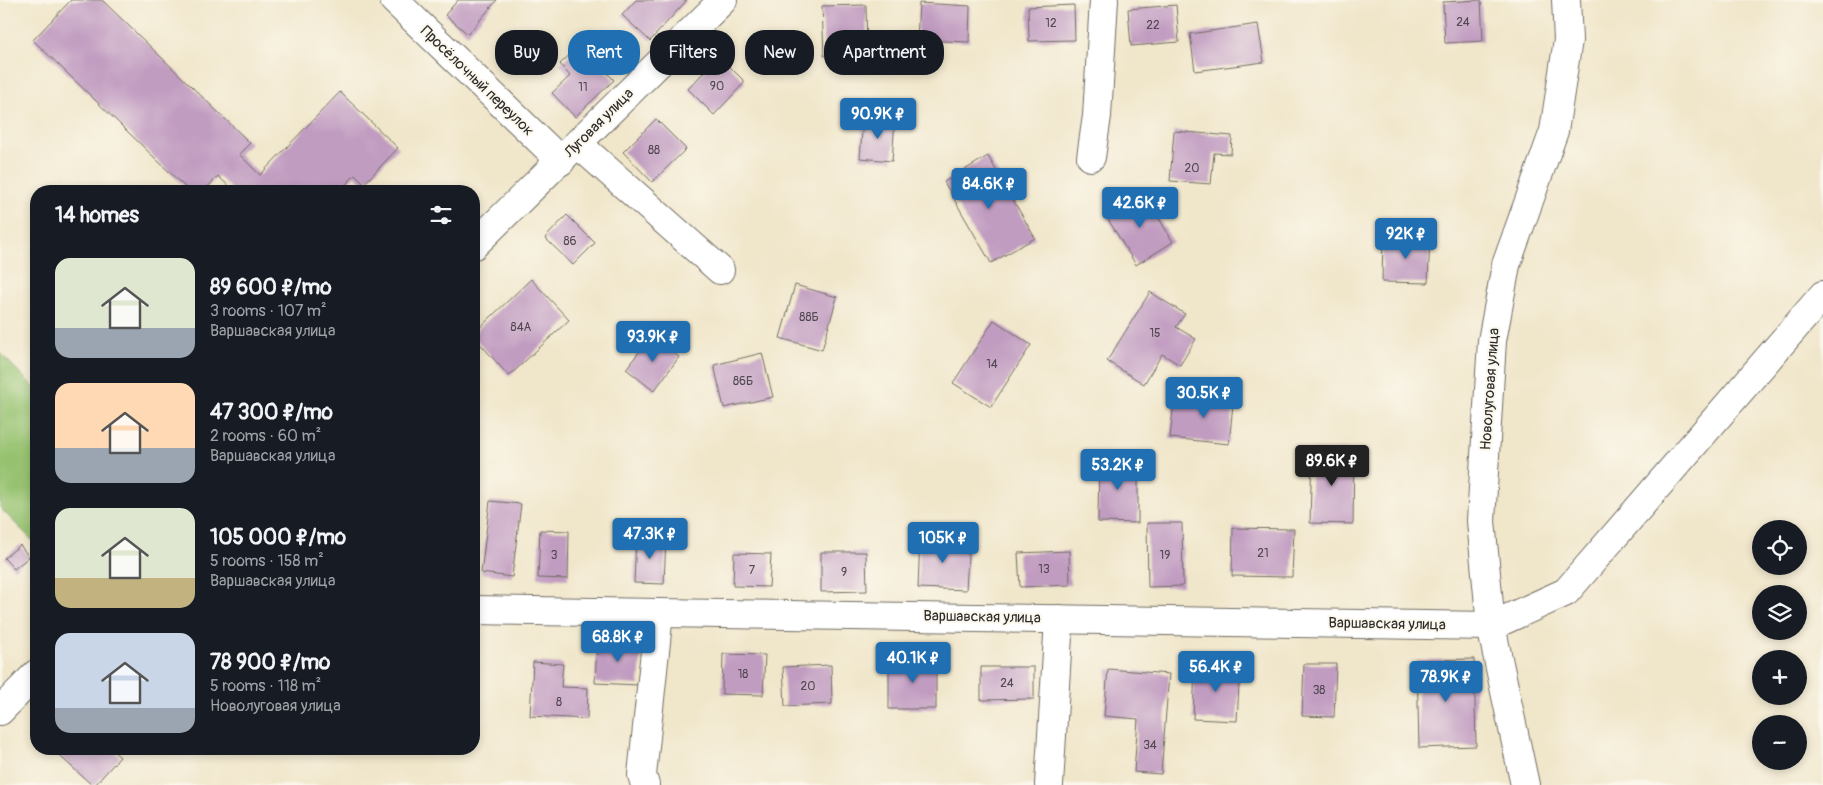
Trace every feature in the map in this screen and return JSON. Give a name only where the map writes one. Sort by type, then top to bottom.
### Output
[{"type":"street","name":"Просёлочный переулок","points":[[394,0],[570,152],[720,270]]},
{"type":"street","name":"Луговая улица","points":[[480,239],[723,0]]},
{"type":"street","points":[[1091,157],[1097,116],[1104,0]]},
{"type":"street","name":"Новолуговая улица","points":[[1525,785],[1491,626],[1481,521],[1492,341],[1506,265],[1554,131],[1568,40],[1566,0]]},
{"type":"street","points":[[1491,626],[1566,592],[1823,295]]},
{"type":"street","name":"Варшавская улица","points":[[480,610],[1491,626]]},
{"type":"street","points":[[645,785],[642,775],[659,613]]},
{"type":"street","points":[[1049,785],[1059,619]]},
{"type":"street","points":[[0,711],[30,680]]},
{"type":"green space","points":[[0,353],[30,383],[30,538],[0,508]]},
{"type":"building","points":[[71,0],[102,0],[250,143],[239,154],[260,175],[340,92],[398,148],[364,184],[355,175],[345,185],[228,185],[218,176],[210,185],[183,185],[33,40]]},
{"type":"building","points":[[458,0],[497,0],[468,34],[445,15]]},
{"type":"building","points":[[636,0],[687,0],[660,30],[650,30],[650,41],[622,15]]},
{"type":"building","points":[[1481,0],[1483,41],[1445,43],[1443,2]]},
{"type":"building","points":[[919,3],[970,6],[969,42],[944,41],[944,30],[918,30]]},
{"type":"building","points":[[866,5],[867,30],[824,30],[824,56],[822,6]]},
{"type":"building","points":[[1074,5],[1075,40],[1029,41],[1028,7]]},
{"type":"building","points":[[1176,5],[1179,42],[1131,46],[1128,9]]},
{"type":"building","points":[[1258,24],[1264,62],[1195,71],[1190,34]]},
{"type":"building","points":[[568,56],[568,74],[560,64]]},
{"type":"building","points":[[735,72],[745,82],[714,115],[688,89],[701,75],[735,75]]},
{"type":"building","points":[[609,75],[614,80],[575,117],[552,93],[570,76]]},
{"type":"building","points":[[656,119],[686,149],[652,182],[623,152]]},
{"type":"building","points":[[863,119],[895,121],[892,161],[860,158]]},
{"type":"building","points":[[1174,131],[1232,136],[1231,154],[1214,153],[1211,184],[1170,181]]},
{"type":"building","points":[[988,156],[1035,238],[991,263],[944,182]]},
{"type":"building","points":[[1144,193],[1173,242],[1136,265],[1106,216]]},
{"type":"building","points":[[567,215],[595,243],[573,265],[545,238]]},
{"type":"building","points":[[1383,236],[1430,238],[1428,283],[1382,282]]},
{"type":"building","points":[[531,279],[569,320],[509,376],[480,344],[480,327]]},
{"type":"building","points":[[795,285],[837,297],[822,350],[780,338]]},
{"type":"building","points":[[1150,292],[1185,314],[1176,327],[1196,339],[1180,365],[1162,354],[1144,384],[1107,361]]},
{"type":"building","points":[[994,320],[1031,345],[991,407],[953,383]]},
{"type":"building","points":[[652,335],[679,357],[654,391],[626,369]]},
{"type":"building","points":[[762,353],[773,397],[724,408],[714,365]]},
{"type":"building","points":[[1209,391],[1234,394],[1229,444],[1170,438],[1174,400],[1208,403]]},
{"type":"building","points":[[1312,450],[1354,451],[1353,524],[1310,523]]},
{"type":"building","points":[[1099,459],[1138,459],[1138,523],[1098,522]]},
{"type":"building","points":[[490,501],[521,504],[512,577],[481,573]]},
{"type":"building","points":[[1147,523],[1182,523],[1183,586],[1148,587]]},
{"type":"building","points":[[1233,528],[1294,529],[1292,577],[1232,576]]},
{"type":"building","points":[[540,530],[569,531],[568,579],[538,578]]},
{"type":"building","points":[[636,536],[666,537],[664,584],[634,583]]},
{"type":"building","points":[[920,538],[969,540],[966,590],[918,588]]},
{"type":"building","points":[[20,545],[29,557],[14,569],[4,558]]},
{"type":"building","points":[[1069,551],[1070,585],[1020,587],[1018,553]]},
{"type":"building","points":[[821,552],[866,552],[867,591],[821,592]]},
{"type":"building","points":[[734,553],[771,554],[769,587],[733,586]]},
{"type":"building","points":[[597,641],[642,644],[639,685],[595,683]]},
{"type":"building","points":[[723,654],[765,655],[763,695],[722,694]]},
{"type":"building","points":[[936,659],[936,709],[889,709],[889,660]]},
{"type":"building","points":[[1474,659],[1476,746],[1419,748],[1417,660]]},
{"type":"building","points":[[533,662],[563,664],[561,687],[588,688],[587,719],[530,716]]},
{"type":"building","points":[[1304,664],[1336,664],[1334,717],[1302,716]]},
{"type":"building","points":[[831,665],[832,704],[785,706],[783,667]]},
{"type":"building","points":[[1195,665],[1240,668],[1237,721],[1193,719]]},
{"type":"building","points":[[981,667],[1034,667],[1034,699],[981,700]]},
{"type":"building","points":[[1108,669],[1169,674],[1161,774],[1134,772],[1138,719],[1104,716]]},
{"type":"building","points":[[59,755],[118,755],[120,757],[95,785],[92,785]]}]
